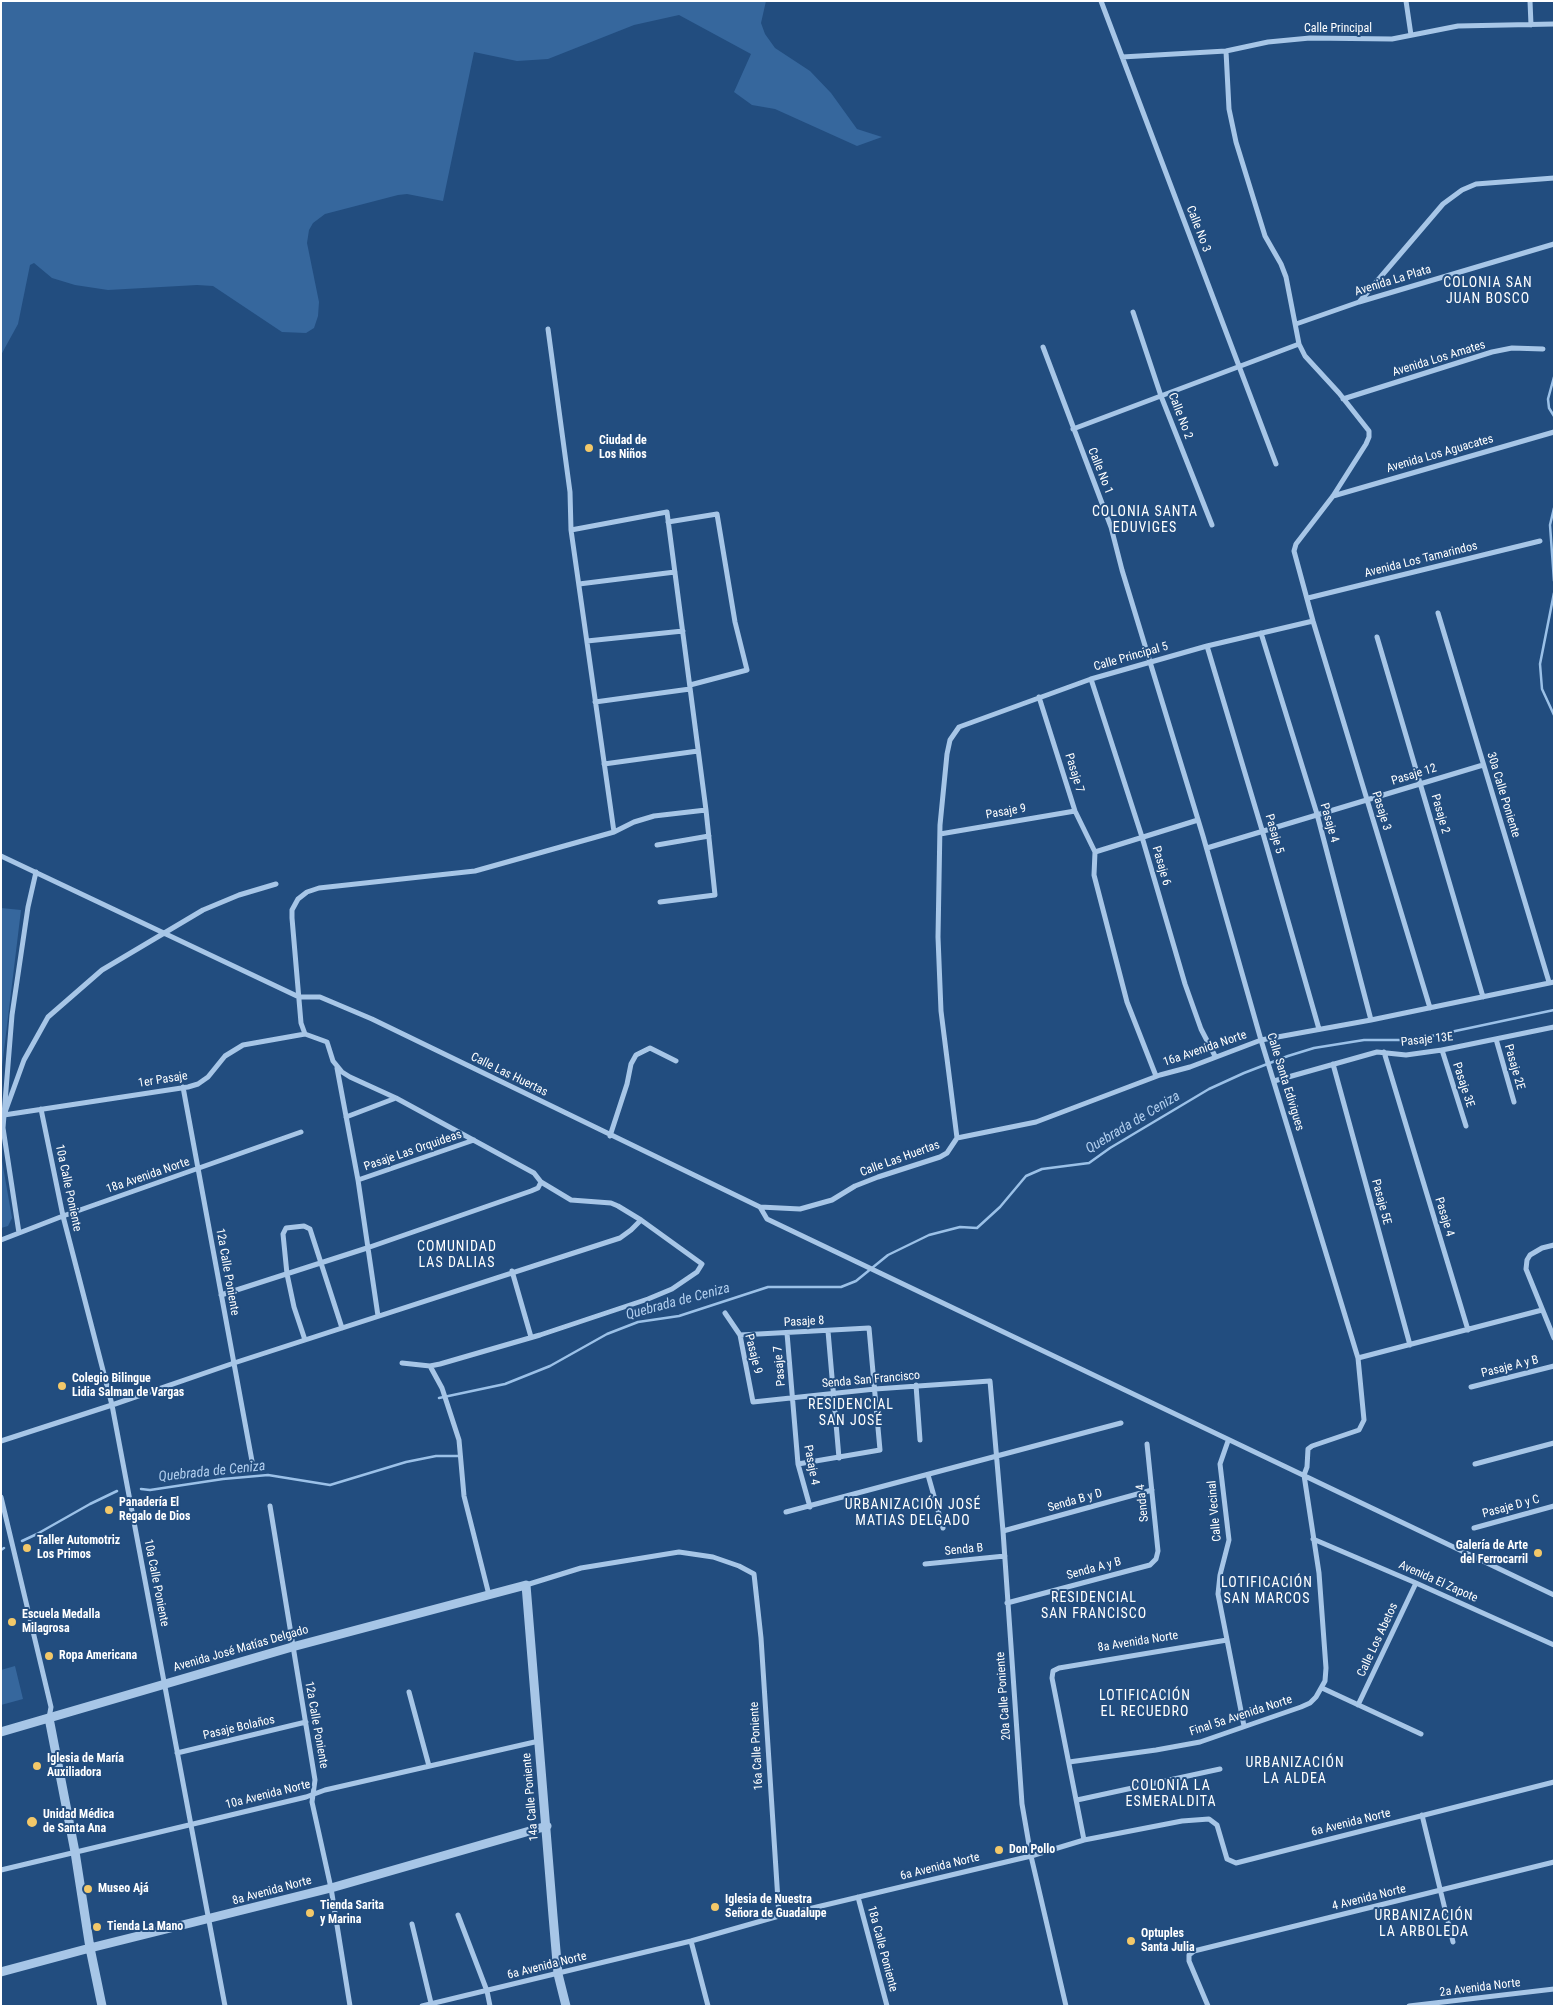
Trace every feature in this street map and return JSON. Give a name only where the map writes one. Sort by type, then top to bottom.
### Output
[{"type":"street","name":"Calle No 3","points":[[1102,1],[1276,464]]},
{"type":"street","points":[[1406,1],[1411,35]]},
{"type":"street","points":[[1530,1],[1531,25]]},
{"type":"street","name":"Calle Principal","points":[[1122,57],[1226,51],[1268,42],[1310,38],[1373,39],[1411,35],[1458,26],[1554,24]]},
{"type":"street","points":[[1226,51],[1228,99],[1236,142],[1265,236],[1286,277],[1299,344],[1305,356],[1369,431],[1369,437],[1333,496]]},
{"type":"street","points":[[1359,302],[1443,204],[1462,190],[1476,184],[1554,178]]},
{"type":"street","name":"Avenida La Plata","points":[[1296,324],[1359,302],[1554,244]]},
{"type":"street","name":"Calle No 2","points":[[1133,312],[1161,396],[1212,525]]},
{"type":"street","points":[[548,329],[570,492],[571,530],[578,584],[614,832]]},
{"type":"street","points":[[1073,429],[1240,368],[1299,344]]},
{"type":"street","name":"Calle No 1","points":[[1043,347],[1111,527],[1150,662]]},
{"type":"street","name":"Avenida Los Amates","points":[[1343,399],[1492,352],[1512,348],[1543,349]]},
{"type":"street","name":"Avenida Los Aguacates","points":[[1333,496],[1554,432]]},
{"type":"street","name":"Pasaje 3","points":[[1333,496],[1296,544],[1294,551],[1313,621],[1430,1008]]},
{"type":"street","points":[[571,530],[667,512],[706,810],[715,895],[660,902]]},
{"type":"street","points":[[595,702],[690,687],[747,670],[735,622],[716,514],[668,522]]},
{"type":"street","name":"Avenida Los Tamarindos","points":[[1308,598],[1540,541]]},
{"type":"street","points":[[578,584],[675,572]]},
{"type":"street","name":"30a Calle Poniente","points":[[1438,613],[1483,765],[1552,982]]},
{"type":"street","name":"Calle Principal 5","points":[[959,727],[1090,679],[1206,646],[1313,621]]},
{"type":"street","points":[[587,641],[683,631]]},
{"type":"street","name":"Pasaje 4","points":[[1261,633],[1316,814],[1371,1020]]},
{"type":"street","name":"Pasaje 2","points":[[1377,637],[1483,997]]},
{"type":"street","name":"Pasaje 5","points":[[1206,646],[1262,830],[1319,1029]]},
{"type":"street","name":"Calle Santa Edivigues","points":[[1150,662],[1358,1358],[1363,1424],[1359,1430],[1308,1449],[1308,1466],[1304,1475]]},
{"type":"street","name":"Pasaje 6","points":[[1090,679],[1142,837],[1188,993],[1201,1030],[1215,1056]]},
{"type":"street","name":"Pasaje 7","points":[[1040,697],[1075,811],[1095,852]]},
{"type":"street","name":"Calle Las Huertas","points":[[299,997],[320,997],[332,1004],[372,1019],[610,1136],[760,1207],[800,1209],[819,1205],[864,1182],[940,1157],[948,1153],[957,1138],[942,1011],[938,937],[940,834],[947,754],[950,740],[959,727]]},
{"type":"street","points":[[604,764],[698,751]]},
{"type":"street","name":"Pasaje 12","points":[[1207,848],[1483,765]]},
{"type":"street","points":[[402,1363],[430,1366],[532,1337],[648,1299],[679,1285],[698,1272],[702,1264],[618,1206],[610,1203],[571,1200],[541,1182],[534,1173],[396,1098],[350,1077],[337,1066],[333,1061],[327,1042],[305,1034],[301,1023],[292,910],[298,899],[307,892],[319,888],[475,871],[614,832],[634,822],[654,816],[706,810]]},
{"type":"street","name":"Pasaje 9","points":[[940,834],[1075,811]]},
{"type":"street","points":[[1156,1076],[1127,1002],[1094,875],[1095,852],[1198,820]]},
{"type":"street","points":[[657,845],[709,836]]},
{"type":"street","points":[[1,856],[299,997]]},
{"type":"street","points":[[20,1233],[4,1128],[4,1115],[12,1015],[28,907],[36,872]]},
{"type":"street","points":[[4,1115],[24,1060],[48,1016],[102,970],[203,910],[239,895],[276,884]]},
{"type":"street","name":"16a Avenida Norte","points":[[957,1138],[1036,1122],[1156,1076],[1190,1067],[1215,1056],[1262,1040],[1371,1020],[1552,982]]},
{"type":"street","name":"Pasaje 13E","points":[[1274,1081],[1377,1052],[1406,1055],[1442,1050],[1554,1027]]},
{"type":"street","name":"1er Pasaje","points":[[4,1115],[198,1084],[208,1077],[225,1056],[243,1045],[305,1034]]},
{"type":"street","name":"Pasaje 2E","points":[[1496,1039],[1514,1102]]},
{"type":"street","points":[[610,1136],[627,1084],[631,1064],[636,1055],[650,1048],[676,1060]]},
{"type":"street","name":"Pasaje 3E","points":[[1442,1050],[1466,1126]]},
{"type":"street","name":"Pasaje 4","points":[[1384,1052],[1468,1330]]},
{"type":"street","name":"Pasaje 5E","points":[[1333,1064],[1410,1345]]},
{"type":"street","points":[[337,1066],[358,1180],[378,1316]]},
{"type":"street","name":"12a Calle Poniente","points":[[183,1087],[252,1461]]},
{"type":"street","points":[[346,1117],[396,1098]]},
{"type":"street","name":"10a Calle Poniente","points":[[41,1109],[63,1216],[112,1406],[225,2006]]},
{"type":"street","name":"18a Avenida Norte","points":[[1,1240],[63,1216],[301,1132]]},
{"type":"street","name":"Pasaje Las Orquideas","points":[[358,1180],[474,1140]]},
{"type":"street","points":[[221,1295],[367,1248],[531,1191],[538,1188],[541,1182]]},
{"type":"street","points":[[760,1207],[767,1219],[1228,1441],[1304,1475],[1554,1595]]},
{"type":"street","points":[[1,1440],[112,1406],[234,1363],[512,1271],[620,1238],[640,1220]]},
{"type":"street","points":[[305,1340],[294,1308],[286,1274],[283,1234],[286,1228],[304,1226],[310,1229],[342,1328]]},
{"type":"street","points":[[1554,1245],[1542,1248],[1530,1255],[1527,1260],[1526,1269],[1554,1338]]},
{"type":"street","points":[[512,1271],[532,1337]]},
{"type":"street","points":[[1358,1358],[1542,1310]]},
{"type":"street","name":"Pasaje 9","points":[[725,1313],[740,1335],[753,1402]]},
{"type":"street","name":"Pasaje 8","points":[[740,1335],[869,1328],[875,1389]]},
{"type":"street","points":[[828,1331],[839,1458]]},
{"type":"street","name":"Pasaje 7","points":[[787,1333],[792,1398]]},
{"type":"street","points":[[430,1366],[442,1388],[459,1440],[464,1496],[489,1595]]},
{"type":"street","name":"Pasaje A y B","points":[[1470,1388],[1554,1366]]},
{"type":"street","name":"Senda San Francisco","points":[[753,1402],[916,1385],[990,1382]]},
{"type":"street","name":"20a Calle Poniente","points":[[990,1382],[1005,1556],[1022,1804],[1030,1856],[1066,2006]]},
{"type":"street","points":[[916,1385],[920,1440]]},
{"type":"street","points":[[798,1464],[880,1450],[875,1389]]},
{"type":"street","name":"Pasaje 4","points":[[792,1398],[798,1464],[810,1507]]},
{"type":"street","points":[[786,1512],[1121,1423]]},
{"type":"street","name":"Calle Vecinal","points":[[1228,1441],[1220,1464],[1228,1514],[1229,1540],[1220,1575],[1218,1594],[1244,1726]]},
{"type":"street","points":[[1475,1464],[1554,1443]]},
{"type":"street","name":"Senda 4","points":[[1147,1444],[1158,1551],[1156,1559]]},
{"type":"street","points":[[928,1474],[943,1528]]},
{"type":"street","points":[[1304,1475],[1312,1539],[1319,1574],[1323,1618],[1326,1674],[1322,1688],[1421,1734]]},
{"type":"street","name":"Senda B y D","points":[[1003,1531],[1152,1490]]},
{"type":"street","points":[[1,1497],[51,1707],[49,1718],[76,1852],[90,1948],[102,2006]]},
{"type":"street","name":"12a Calle Poniente","points":[[270,1506],[315,1780],[312,1802],[331,1888],[350,2006]]},
{"type":"street","name":"Pasaje D y C","points":[[1474,1528],[1554,1506]]},
{"type":"street","name":"Avenida El Zapote","points":[[1312,1539],[1554,1645]]},
{"type":"street","name":"16a Calle Poniente","points":[[526,1585],[581,1568],[679,1552],[713,1557],[739,1566],[754,1574],[761,1638],[779,1916]]},
{"type":"street","name":"Senda B","points":[[925,1564],[1005,1556]]},
{"type":"street","name":"Senda A y B","points":[[1007,1603],[1150,1565],[1156,1559]]},
{"type":"street","name":"Calle Los Abetos","points":[[1358,1705],[1416,1583]]},
{"type":"street","name":"Avenida José Matías Delgado","points":[[1,1732],[292,1647],[526,1585]]},
{"type":"street","name":"14a Calle Poniente","points":[[526,1585],[558,1974],[566,2006]]},
{"type":"street","name":"8a Avenida Norte","points":[[1069,1762],[1052,1678],[1053,1671],[1059,1668],[1227,1640]]},
{"type":"street","name":"Final 5a Avenida Norte","points":[[1069,1762],[1200,1742],[1310,1703],[1322,1688]]},
{"type":"street","points":[[409,1692],[428,1766]]},
{"type":"street","name":"Pasaje Bolaños","points":[[177,1753],[306,1722]]},
{"type":"street","name":"10a Avenida Norte","points":[[1,1870],[313,1795],[325,1790],[539,1741]]},
{"type":"street","points":[[1069,1762],[1084,1840]]},
{"type":"street","points":[[1077,1800],[1220,1769]]},
{"type":"street","name":"6a Avenida Norte","points":[[422,2006],[692,1941],[779,1916],[1030,1856],[1084,1840],[1182,1821],[1209,1819],[1217,1825],[1227,1858],[1236,1863],[1554,1782]]},
{"type":"street","points":[[1422,1815],[1452,1942]]},
{"type":"street","name":"8a Avenida Norte","points":[[1,1972],[331,1888],[547,1826]]},
{"type":"street","name":"4 Avenida Norte","points":[[1208,2006],[1189,1961],[1189,1955],[1194,1951],[1554,1862]]},
{"type":"street","name":"18a Calle Poniente","points":[[858,1897],[886,2006]]},
{"type":"street","points":[[458,1915],[490,2006]]},
{"type":"street","points":[[412,1924],[431,2003]]},
{"type":"street","points":[[692,1941],[708,2006]]},
{"type":"street","name":"2a Avenida Norte","points":[[1409,2006],[1554,1989]]},
{"type":"shaded area","points":[[1,1],[766,1],[761,23],[765,34],[775,48],[810,71],[831,93],[857,129],[882,137],[857,146],[775,109],[752,105],[734,92],[751,54],[679,15],[634,25],[548,59],[517,61],[474,52],[443,201],[407,194],[398,195],[325,214],[313,223],[309,230],[307,243],[319,302],[318,316],[314,328],[306,333],[282,332],[213,286],[197,285],[108,290],[75,285],[52,278],[34,263],[30,265],[18,324],[1,355]]},
{"type":"shaded area","points":[[1,908],[21,910],[1,1075]]},
{"type":"shaded area","points":[[1,1155],[12,1218],[8,1226],[1,1228]]},
{"type":"shaded area","points":[[15,1666],[23,1699],[1,1705],[1,1670]]},
{"type":"waterway","points":[[1554,377],[1548,399],[1549,408],[1554,416]]},
{"type":"waterway","points":[[1554,508],[1550,525],[1554,581]]},
{"type":"waterway","points":[[1554,593],[1540,664],[1542,689],[1554,715]]},
{"type":"waterway","name":"Quebrada de Ceniza","points":[[439,1398],[505,1384],[550,1366],[607,1334],[638,1322],[679,1316],[768,1287],[841,1287],[856,1281],[888,1255],[929,1235],[960,1227],[977,1228],[1000,1207],[1026,1176],[1042,1169],[1089,1163],[1110,1148],[1209,1089],[1288,1056],[1314,1048],[1364,1040],[1413,1040],[1554,1010]]},
{"type":"waterway","name":"Quebrada de Ceniza","points":[[141,1489],[150,1490],[223,1479],[268,1475],[330,1485],[406,1462],[436,1456],[459,1456]]},
{"type":"waterway","name":"Quebrada de Ceniza","points":[[22,1541],[117,1491]]},
{"type":"place","name":"Ciudad de Los Niños","points":[[589,448]]},
{"type":"place","name":"Colegio Bilingue Lidia Salman de Vargas","points":[[62,1386]]},
{"type":"place","name":"Panadería El Regalo de Dios","points":[[109,1510]]},
{"type":"place","name":"Taller Automotriz Los Primos","points":[[27,1548]]},
{"type":"place","name":"Galería de Arte del Ferrocarril","points":[[1538,1553]]},
{"type":"place","name":"Escuela Medalla Milagrosa","points":[[12,1622]]},
{"type":"place","name":"Ropa Americana","points":[[49,1656]]},
{"type":"place","name":"Iglesia de María Auxiliadora","points":[[37,1766]]},
{"type":"place","name":"Unidad Médica de Santa Ana","points":[[32,1822]]},
{"type":"place","name":"Don Pollo","points":[[999,1850]]},
{"type":"place","name":"Museo Ajá","points":[[88,1889]]},
{"type":"place","name":"Iglesia de Nuestra Señora de Guadalupe","points":[[715,1907]]},
{"type":"place","name":"Tienda Sarita y Marina","points":[[310,1913]]},
{"type":"place","name":"Tienda La Mano","points":[[97,1927]]},
{"type":"place","name":"Optuples Santa Julia","points":[[1131,1941]]},
{"type":"district","name":"COLONIA SAN JUAN BOSCO","points":[[1488,292]]},
{"type":"district","name":"COLONIA SANTA EDUVIGES","points":[[1145,520]]},
{"type":"district","name":"COMUNIDAD LAS DALIAS","points":[[457,1256]]},
{"type":"district","name":"RESIDENCIAL SAN JOSÉ","points":[[851,1414]]},
{"type":"district","name":"URBANIZACIÓN JOSÉ MATIAS DELGADO","points":[[913,1514]]},
{"type":"district","name":"LOTIFICACIÓN SAN MARCOS","points":[[1267,1592]]},
{"type":"district","name":"RESIDENCIAL SAN FRANCISCO","points":[[1094,1606]]},
{"type":"district","name":"LOTIFICACIÓN EL RECUEDRO","points":[[1145,1704]]},
{"type":"district","name":"URBANIZACIÓN LA ALDEA","points":[[1295,1772]]},
{"type":"district","name":"COLONIA LA ESMERALDITA","points":[[1171,1794]]},
{"type":"district","name":"URBANIZACIÓN LA ARBOLEDA","points":[[1424,1924]]}]
